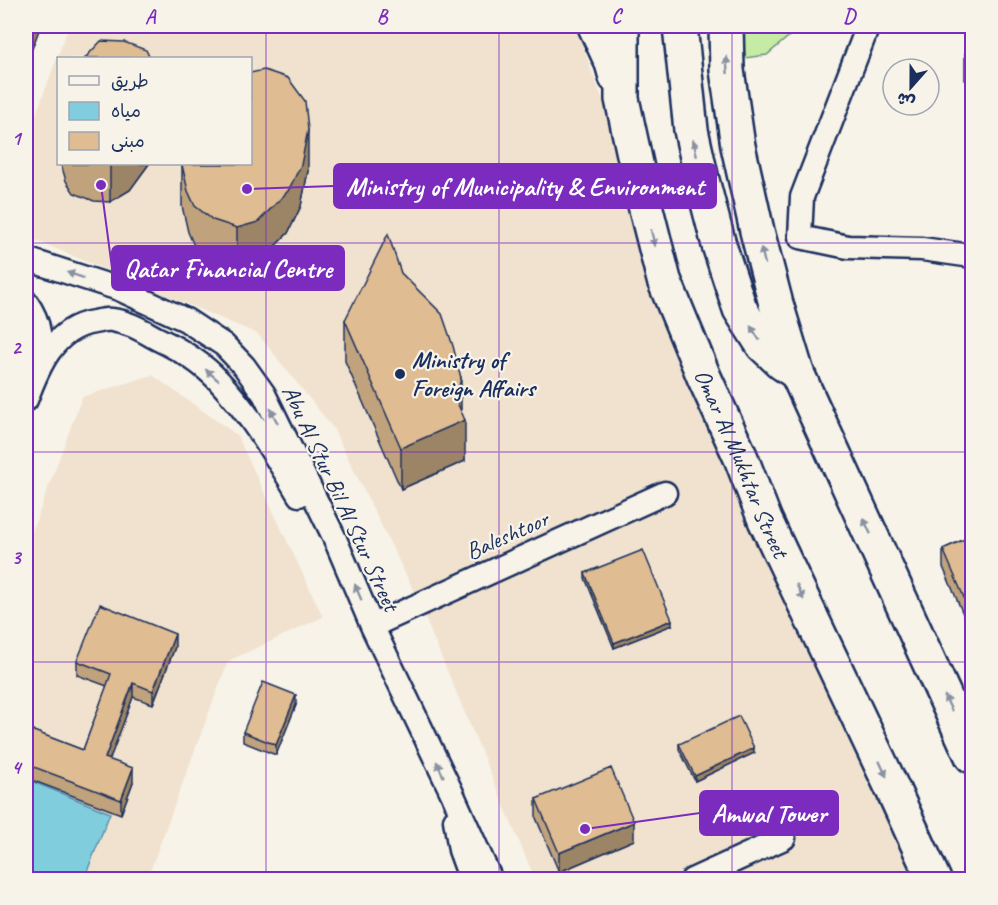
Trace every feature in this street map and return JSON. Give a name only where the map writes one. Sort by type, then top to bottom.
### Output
[{"type":"main road","points":[[595,26],[612,63],[622,99]]},
{"type":"main road","name":"Omar Al Mukhtar Street","points":[[622,26],[622,99],[664,280],[741,458],[765,520],[934,879]]},
{"type":"main road","points":[[680,26],[695,150],[719,244],[740,309],[763,345],[796,373]]},
{"type":"main road","points":[[726,26],[727,70],[738,146],[759,242],[796,373],[972,756]]},
{"type":"street","points":[[868,26],[802,197],[800,237],[848,247],[922,249],[972,256]]},
{"type":"street","name":"Abu Al Stur Bil Al Stur Street","points":[[26,259],[124,291],[186,320],[224,345],[244,366],[264,394],[335,539],[372,626],[491,879]]},
{"type":"street","points":[[26,302],[39,328],[41,342],[37,369],[26,400]]},
{"type":"street","points":[[37,369],[52,347],[67,333],[86,323],[110,319],[131,325],[180,350],[216,378],[240,405],[313,516],[335,539]]},
{"type":"street","name":"Baleshtoor","points":[[372,626],[665,493]]},
{"type":"street","points":[[452,793],[460,850],[471,879]]},
{"type":"street","points":[[692,879],[784,838]]},
{"type":"shaded area","points":[[69,26],[576,26],[593,75],[912,879],[535,879],[411,585],[333,428],[258,334],[26,236],[26,141],[57,58],[57,165],[252,165],[252,57],[57,57]]},
{"type":"shaded area","points":[[152,375],[237,435],[323,617],[228,661],[147,879],[26,879],[26,548],[82,397]]},
{"type":"green space","points":[[742,26],[801,26],[767,55],[745,58]]},
{"type":"water","points":[[26,779],[110,813],[84,879],[26,879]]},
{"type":"building","points":[[972,37],[972,57],[965,54]]},
{"type":"building","points":[[101,41],[124,42],[146,50],[150,57],[86,57]]},
{"type":"building","points":[[264,70],[288,78],[305,101],[308,130],[301,165],[288,191],[258,222],[237,228],[213,220],[195,206],[188,191],[182,165],[252,165],[252,73]]},
{"type":"building","name":"Ministry of Foreign Affairs","points":[[388,234],[401,273],[442,314],[461,378],[456,400],[465,420],[401,448],[345,320]]},
{"type":"building","points":[[972,536],[972,616],[943,549]]},
{"type":"building","points":[[643,550],[672,620],[614,643],[585,573]]},
{"type":"building","points":[[100,604],[175,634],[153,691],[133,683],[105,758],[133,768],[121,800],[26,764],[26,728],[83,750],[111,674],[77,661]]},
{"type":"building","points":[[263,682],[296,695],[276,745],[243,732]]},
{"type":"building","points":[[739,716],[754,748],[695,776],[679,744]]},
{"type":"building","points":[[611,768],[634,822],[559,853],[536,799]]},
{"type":"place","name":"Qatar Financial Centre","points":[[101,185]]},
{"type":"place","name":"Ministry of Municipality & Environment","points":[[247,189]]},
{"type":"place","name":"Ministry of Foreign Affairs","points":[[400,374]]},
{"type":"place","name":"Amwal Tower","points":[[585,829]]}]
